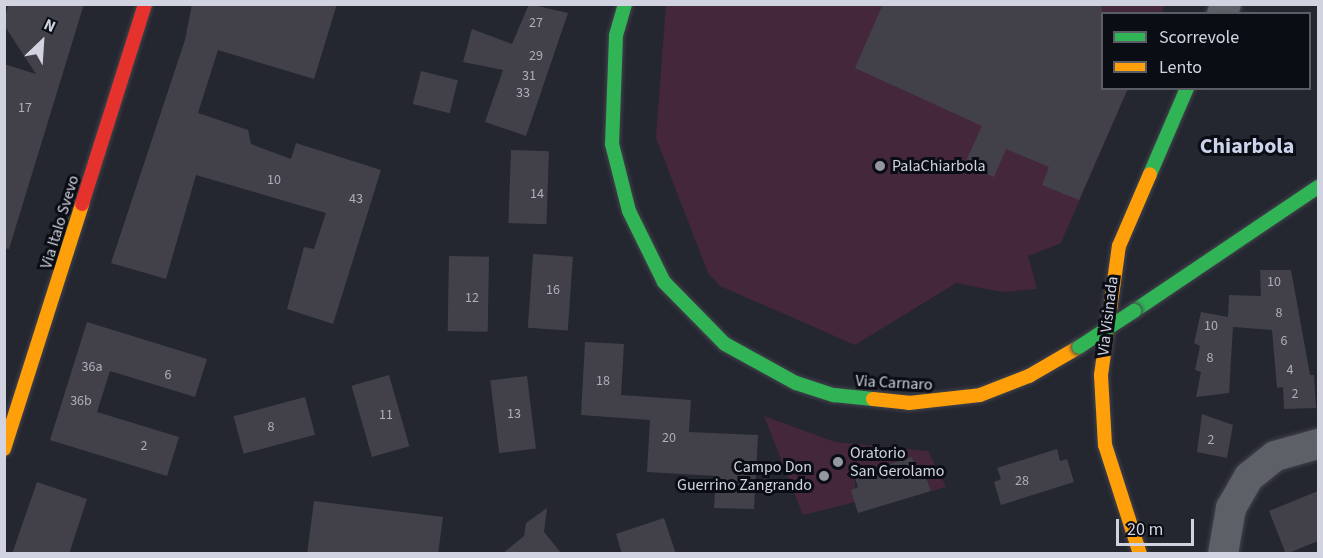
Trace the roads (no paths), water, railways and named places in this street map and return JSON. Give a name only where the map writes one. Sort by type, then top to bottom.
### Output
[{"type":"main road","name":"Via Italo Svevo","points":[[4,449],[145,4]]},
{"type":"main road","name":"Via Carnaro","points":[[625,4],[616,36],[610,103],[612,144],[628,211],[664,282],[725,344],[796,383],[834,395],[909,403],[980,394],[1029,376],[1079,347],[1318,187]]},
{"type":"main road","name":"Via Visinada","points":[[1140,554],[1106,445],[1101,375],[1119,246],[1186,90]]},
{"type":"street","points":[[1223,554],[1231,508],[1249,477],[1275,456],[1318,444]]},
{"type":"place","name":"PalaChiarbola","points":[[880,166]]},
{"type":"place","name":"Oratorio San Gerolamo","points":[[838,462]]},
{"type":"place","name":"Campo Don Guerrino Zangrando","points":[[824,476]]},
{"type":"district","name":"Chiarbola","points":[[1247,147]]}]
